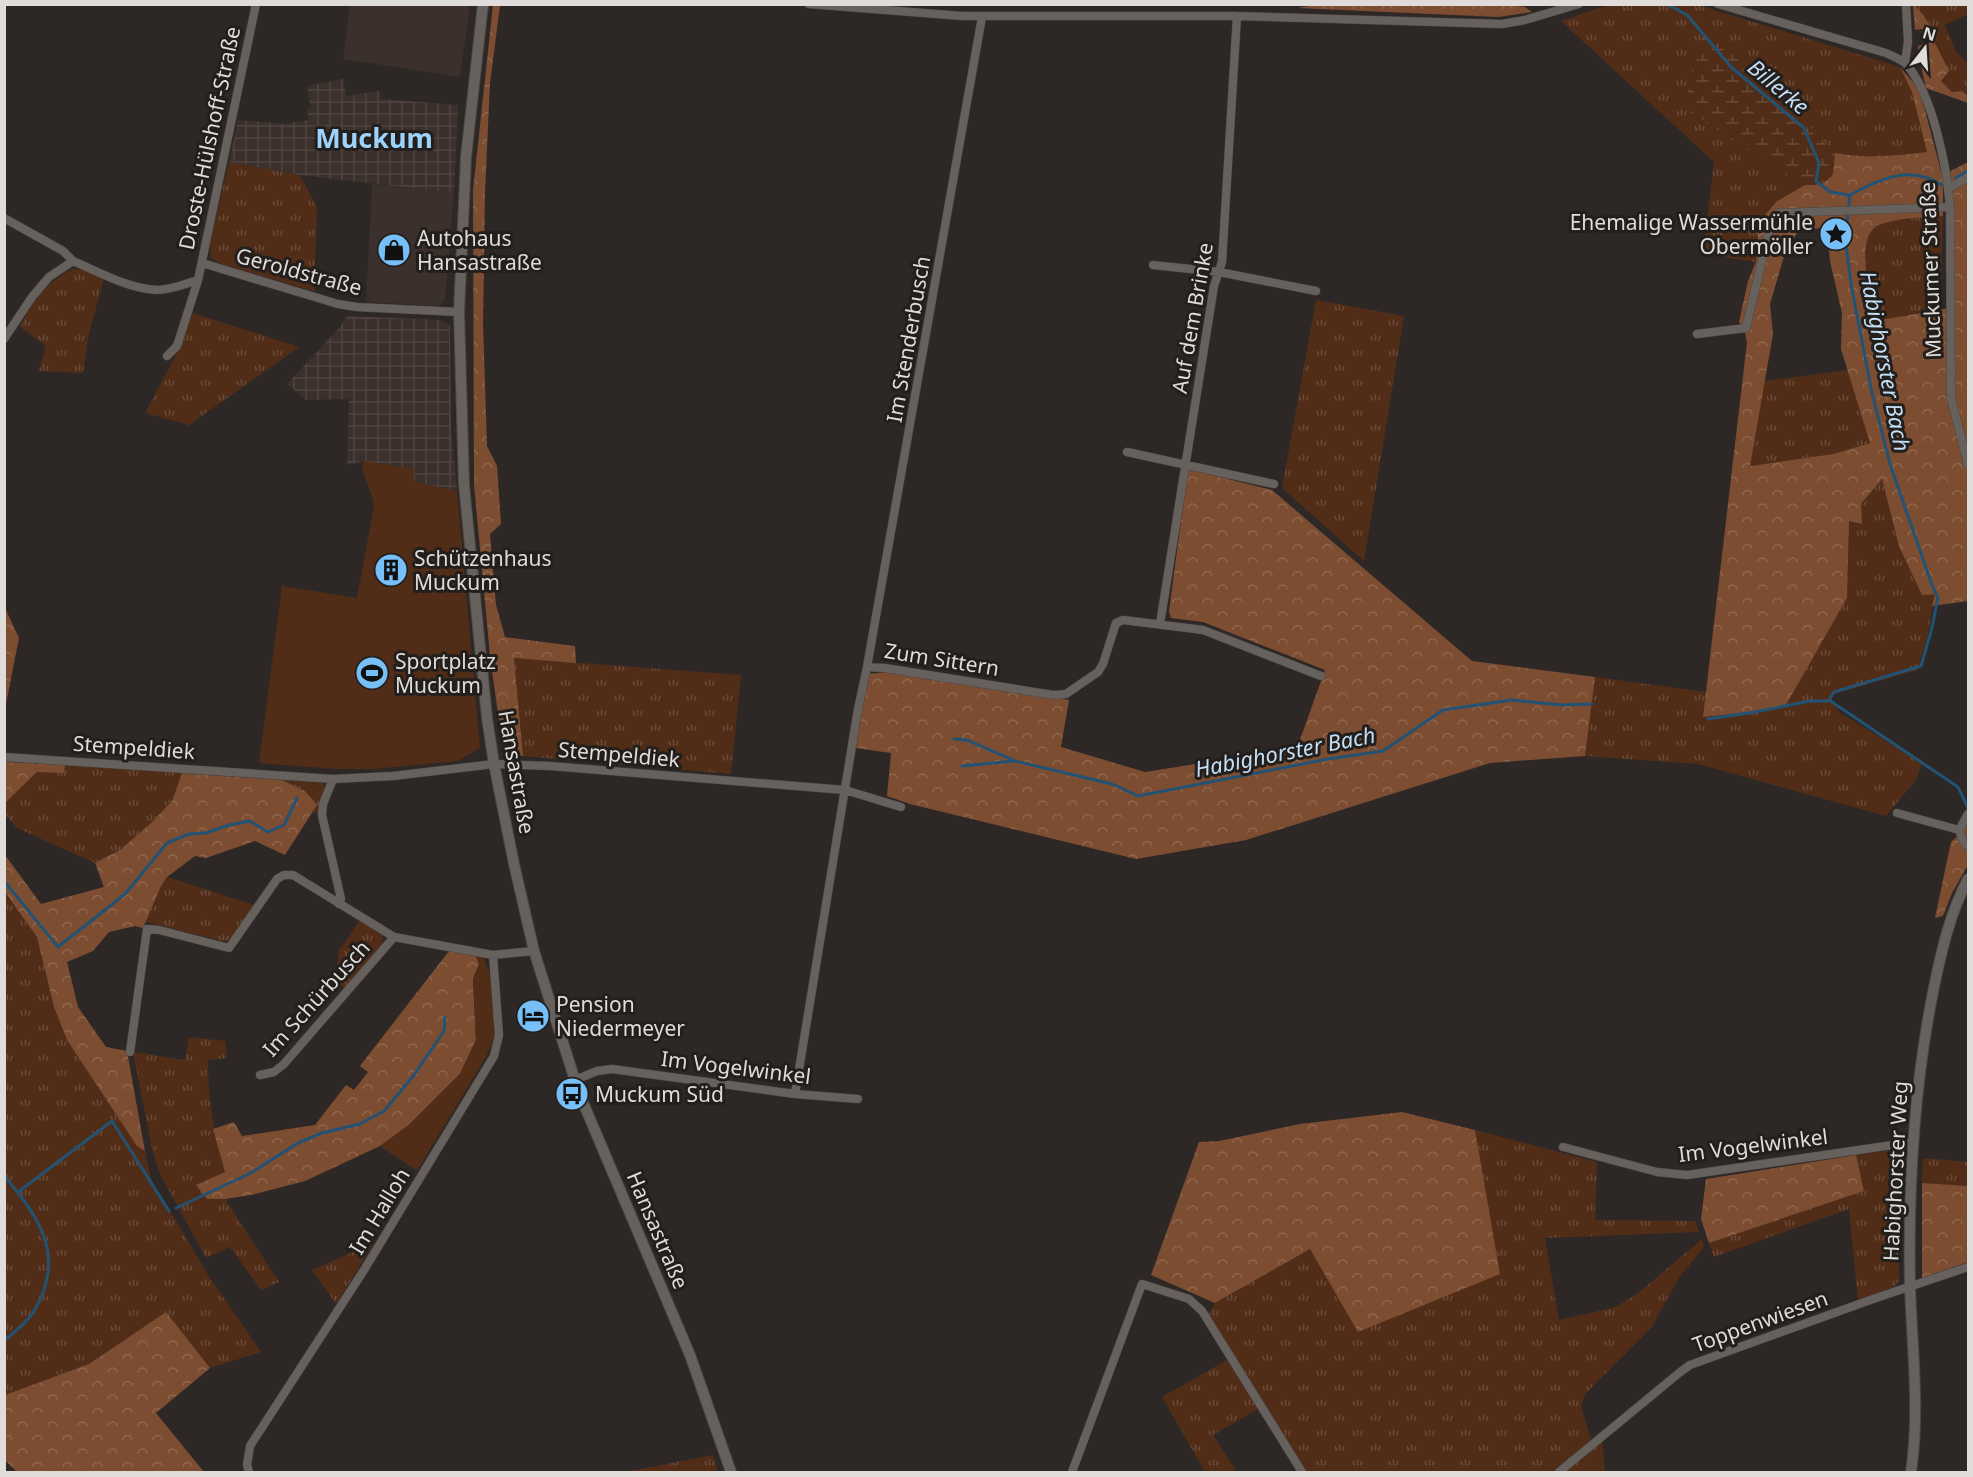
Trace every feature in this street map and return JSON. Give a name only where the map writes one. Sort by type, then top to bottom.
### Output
[{"type":"main road","name":"Hansastraße","points":[[483,4],[466,157],[459,312],[464,485],[487,718],[494,764],[534,951],[575,1080],[690,1355],[731,1473]]},
{"type":"main road","name":"Habighorster Weg","points":[[1911,1473],[1915,1415],[1909,1229],[1913,1142],[1920,1069],[1940,960],[1951,916],[1968,879]]},
{"type":"street","name":"Droste-Hülshoff-Straße","points":[[167,356],[177,346],[198,280],[256,4]]},
{"type":"street","points":[[809,4],[982,17],[1237,16],[1502,24],[1526,20],[1579,4]]},
{"type":"street","points":[[1718,4],[1886,53],[1905,62],[1908,42],[1906,4]]},
{"type":"street","name":"Auf dem Brinke","points":[[1160,624],[1214,286],[1222,262],[1225,240],[1237,16]]},
{"type":"street","name":"Im Stenderbusch","points":[[867,667],[982,17]]},
{"type":"street","name":"Muckumer Straße","points":[[1905,62],[1920,84],[1930,112],[1948,189],[1951,398],[1968,464]]},
{"type":"street","points":[[1948,189],[1968,177]]},
{"type":"street","points":[[1697,334],[1746,328],[1771,222],[1779,213],[1950,207]]},
{"type":"street","name":"Droste-Hülshoff-Straße","points":[[4,218],[63,251],[73,261],[134,285],[157,290],[198,280]]},
{"type":"street","points":[[4,339],[32,297],[49,278],[73,261]]},
{"type":"street","name":"Geroldstraße","points":[[202,263],[339,304],[459,312]]},
{"type":"street","points":[[1154,265],[1219,272],[1316,291]]},
{"type":"street","points":[[1126,452],[1274,484]]},
{"type":"street","name":"Zum Sittern","points":[[795,1094],[867,667],[1053,695],[1066,694],[1098,672],[1103,664],[1116,623],[1123,620],[1203,630],[1321,676]]},
{"type":"street","name":"Stempeldiek","points":[[4,757],[333,779],[393,776],[494,764],[550,766],[845,790],[900,807]]},
{"type":"street","points":[[333,779],[323,804],[322,815],[341,899],[339,904]]},
{"type":"street","points":[[1897,813],[1959,830]]},
{"type":"street","points":[[1968,814],[1959,830],[1968,847]]},
{"type":"street","points":[[130,1052],[147,929],[229,948],[277,879],[284,874],[293,875],[394,937],[493,955],[534,951]]},
{"type":"street","name":"Im Schürbusch","points":[[260,1075],[274,1072],[284,1064],[394,937]]},
{"type":"street","name":"Im Halloh","points":[[249,1473],[247,1465],[250,1446],[364,1270],[494,1056],[499,1035],[493,955]]},
{"type":"street","name":"Im Vogelwinkel","points":[[575,1080],[597,1071],[612,1069],[795,1094],[858,1100]]},
{"type":"street","name":"Im Vogelwinkel","points":[[1563,1147],[1657,1172],[1687,1175],[1913,1142]]},
{"type":"street","name":"Toppenwiesen","points":[[1559,1473],[1690,1365],[1968,1267]]},
{"type":"street","points":[[1072,1473],[1142,1284],[1189,1299],[1202,1311],[1302,1473]]},
{"type":"shaded area","points":[[350,5],[470,5],[460,77],[343,59]]},
{"type":"shaded area","points":[[343,79],[346,96],[380,91],[381,99],[458,105],[454,193],[300,175],[229,162],[238,120],[285,124],[309,120],[307,109],[311,108],[307,86]]},
{"type":"shaded area","points":[[372,184],[454,193],[445,298],[439,306],[366,302]]},
{"type":"shaded area","points":[[347,316],[441,320],[450,326],[451,429],[457,491],[413,482],[414,469],[363,461],[347,465],[349,399],[306,400],[287,384],[339,328]]},
{"type":"green space","points":[[1321,4],[1502,4],[1525,7],[1532,12],[1498,17],[1298,8]]},
{"type":"green space","points":[[493,5],[500,5],[490,83],[485,192],[483,324],[487,446],[497,466],[501,524],[490,534],[496,605],[505,637],[575,646],[576,663],[514,658],[523,756],[509,756],[503,750],[490,656],[474,484],[473,190]]},
{"type":"green space","points":[[1609,5],[1698,5],[1900,67],[1912,92],[1927,152],[1886,158],[1856,157],[1835,153],[1780,97],[1718,41],[1695,54],[1686,101],[1691,112],[1805,185],[1777,201],[1759,222],[1756,262],[1703,254],[1714,162],[1561,21]]},
{"type":"green space","points":[[1913,5],[1916,5],[1931,28],[1915,30]]},
{"type":"green space","points":[[1916,5],[1968,5],[1968,14],[1945,25],[1956,51],[1968,64],[1968,96],[1962,91],[1952,92],[1941,81],[1948,71],[1930,29]]},
{"type":"green space","points":[[1709,37],[1718,41],[1780,97],[1835,153],[1833,175],[1822,184],[1805,185],[1691,112],[1686,101],[1695,54],[1702,38]]},
{"type":"green space","points":[[1934,41],[1949,71],[1941,81],[1952,92],[1962,91],[1968,96],[1968,103],[1926,88],[1918,46]]},
{"type":"green space","points":[[1900,67],[1918,88],[1925,110],[1943,179],[1943,216],[1902,219],[1879,225],[1871,231],[1867,241],[1866,269],[1875,321],[1955,307],[1953,190],[1949,172],[1968,162],[1968,601],[1932,606],[1935,594],[1922,595],[1899,546],[1882,479],[1861,504],[1862,524],[1849,521],[1847,598],[1786,705],[1755,712],[1703,717],[1747,342],[1744,328],[1739,322],[1748,281],[1756,262],[1759,222],[1777,201],[1805,185],[1822,184],[1832,175],[1835,153],[1892,156],[1927,152],[1912,92]],"holes":[[[1827,227],[1830,261],[1842,313],[1841,349],[1870,443],[1833,454],[1750,466],[1773,334],[1770,304],[1785,253],[1798,231]]]},
{"type":"green space","points":[[229,162],[300,175],[317,208],[314,291],[222,264],[211,258],[210,245]]},
{"type":"green space","points":[[1943,216],[1940,310],[1874,321],[1867,284],[1865,254],[1871,231],[1879,225],[1894,221]]},
{"type":"green space","points":[[72,269],[83,270],[104,279],[89,333],[83,373],[39,371],[46,346],[20,327],[41,294],[54,281]]},
{"type":"green space","points":[[1316,300],[1404,316],[1364,561],[1282,488]]},
{"type":"green space","points":[[193,313],[299,347],[189,425],[145,413],[174,359]]},
{"type":"green space","points":[[1848,370],[1870,443],[1833,454],[1749,466],[1764,381]]},
{"type":"green space","name":"Sportplatz Muckum","points":[[363,461],[414,469],[413,482],[457,491],[480,748],[458,761],[374,769],[335,769],[259,763],[282,586],[357,598],[374,506],[363,472]]},
{"type":"green space","points":[[1188,469],[1272,490],[1472,661],[1595,677],[1585,756],[1490,763],[1246,840],[1136,859],[910,804],[887,796],[891,753],[856,748],[868,674],[887,672],[1069,700],[1061,747],[1145,772],[1297,748],[1325,670],[1203,622],[1171,618],[1169,611]]},
{"type":"green space","points":[[1882,478],[1899,546],[1935,594],[1928,635],[1917,670],[1830,695],[1839,712],[1922,763],[1916,780],[1886,816],[1698,764],[1585,756],[1595,677],[1706,692],[1704,717],[1755,712],[1786,705],[1847,598],[1849,521]]},
{"type":"green space","points":[[4,608],[19,638],[5,709]]},
{"type":"green space","points":[[514,658],[741,675],[731,774],[523,756]]},
{"type":"green space","points":[[5,762],[65,765],[64,773],[37,772],[5,803]]},
{"type":"green space","points":[[65,765],[182,773],[172,801],[152,822],[120,850],[95,863],[17,828],[5,814],[4,803],[37,772],[64,773]]},
{"type":"green space","points":[[182,773],[282,780],[305,791],[317,805],[285,855],[255,841],[206,858],[195,856],[167,877],[143,928],[135,926],[109,932],[93,951],[67,962],[78,1007],[106,1047],[127,1051],[145,1151],[137,1146],[67,1040],[54,1007],[37,937],[5,892],[5,855],[41,904],[104,887],[95,863],[120,850],[152,822],[172,801]]},
{"type":"green space","points":[[282,780],[322,783],[325,788],[319,814],[313,812],[316,805],[305,791]]},
{"type":"green space","points":[[1968,819],[1968,865],[1952,893],[1943,916],[1935,918],[1951,842],[1962,832]]},
{"type":"green space","points":[[167,877],[254,905],[230,940],[223,941],[146,922]]},
{"type":"green space","points":[[5,892],[37,937],[54,1007],[67,1040],[137,1146],[145,1151],[151,1179],[210,1278],[261,1352],[210,1368],[166,1312],[89,1364],[5,1395]]},
{"type":"green space","points":[[360,920],[382,934],[383,943],[345,988],[329,977],[338,966],[338,952]]},
{"type":"green space","points":[[449,951],[476,956],[479,964],[473,979],[476,1040],[460,1074],[409,1125],[380,1146],[305,1181],[251,1195],[207,1199],[196,1185],[225,1172],[213,1129],[234,1122],[242,1136],[315,1125],[346,1085],[354,1090],[368,1072],[360,1066]]},
{"type":"green space","points":[[476,956],[483,957],[489,971],[496,1017],[495,1034],[487,1055],[417,1171],[380,1146],[409,1125],[460,1074],[476,1040],[473,979],[479,964]]},
{"type":"green space","points":[[189,1037],[225,1041],[227,1058],[208,1060],[212,1117],[225,1172],[197,1185],[207,1199],[225,1199],[279,1282],[261,1290],[230,1247],[206,1258],[161,1176],[153,1153],[133,1052],[185,1060]]},
{"type":"green space","points":[[1402,1112],[1475,1130],[1500,1274],[1358,1332],[1310,1249],[1215,1303],[1151,1275],[1199,1142],[1219,1141],[1300,1124]]},
{"type":"green space","points":[[1475,1130],[1597,1162],[1595,1220],[1695,1221],[1699,1232],[1545,1238],[1559,1320],[1616,1307],[1637,1294],[1702,1239],[1704,1247],[1678,1279],[1652,1327],[1586,1393],[1581,1406],[1591,1440],[1552,1472],[1307,1472],[1209,1314],[1215,1303],[1310,1248],[1500,1274]]},
{"type":"green space","points":[[1902,1149],[1898,1231],[1899,1281],[1895,1286],[1858,1300],[1849,1209],[1714,1257],[1709,1243],[1864,1191],[1856,1155]]},
{"type":"green space","points":[[1856,1155],[1864,1191],[1709,1243],[1701,1219],[1706,1179]]},
{"type":"green space","points":[[1923,1158],[1968,1162],[1968,1186],[1922,1183]]},
{"type":"green space","points":[[1922,1183],[1968,1186],[1968,1262],[1922,1278]]},
{"type":"green space","points":[[374,1243],[336,1304],[312,1270]]},
{"type":"green space","points":[[166,1312],[210,1368],[156,1413],[204,1472],[17,1472],[5,1460],[5,1395],[89,1364]]},
{"type":"green space","points":[[1229,1359],[1258,1409],[1213,1435],[1237,1472],[1205,1472],[1162,1397]]},
{"type":"green space","points":[[1602,1441],[1605,1472],[1565,1472]]},
{"type":"green space","points":[[713,1455],[718,1472],[625,1472]]},
{"type":"waterway","name":"Billerke","points":[[1667,4],[1687,15],[1731,67],[1804,128],[1819,163],[1816,181],[1830,192],[1849,195]]},
{"type":"waterway","name":"Habighorster Bach","points":[[1955,178],[1968,171]]},
{"type":"waterway","name":"Habighorster Bach","points":[[1942,185],[1918,175],[1896,176],[1884,179],[1850,195],[1845,238],[1852,290],[1872,393],[1890,464],[1938,597],[1921,666],[1834,692],[1829,700],[1958,787],[1968,808]]},
{"type":"waterway","name":"Habighorster Bach","points":[[954,739],[967,740],[1015,761],[1112,784],[1138,796],[1328,759],[1383,751],[1443,710],[1512,700],[1561,705],[1592,704]]},
{"type":"waterway","name":"Habighorster Bach","points":[[1708,719],[1810,701],[1828,701]]},
{"type":"waterway","name":"Habighorster Bach","points":[[962,766],[1014,761]]},
{"type":"waterway","points":[[4,881],[58,947],[125,894],[167,843],[189,834],[206,833],[250,821],[268,832],[284,825],[297,798]]},
{"type":"waterway","points":[[176,1208],[251,1173],[298,1143],[322,1133],[360,1124],[384,1111],[414,1075],[444,1031],[445,1017]]},
{"type":"waterway","points":[[18,1192],[112,1121],[169,1211]]},
{"type":"waterway","points":[[4,1176],[29,1207],[38,1223],[45,1239],[48,1256],[48,1273],[43,1292],[34,1311],[25,1323],[4,1341]]},
{"type":"place","name":"Ehemalige Wassermühle Obermöller","points":[[1836,234]]},
{"type":"place","name":"Autohaus Hansastraße","points":[[394,250]]},
{"type":"place","name":"Schützenhaus Muckum","points":[[391,570]]},
{"type":"place","name":"Sportplatz Muckum","points":[[372,673]]},
{"type":"place","name":"Pension Niedermeyer","points":[[533,1016]]},
{"type":"place","name":"Muckum Süd","points":[[572,1094]]},
{"type":"district","name":"Muckum","points":[[374,137]]}]
